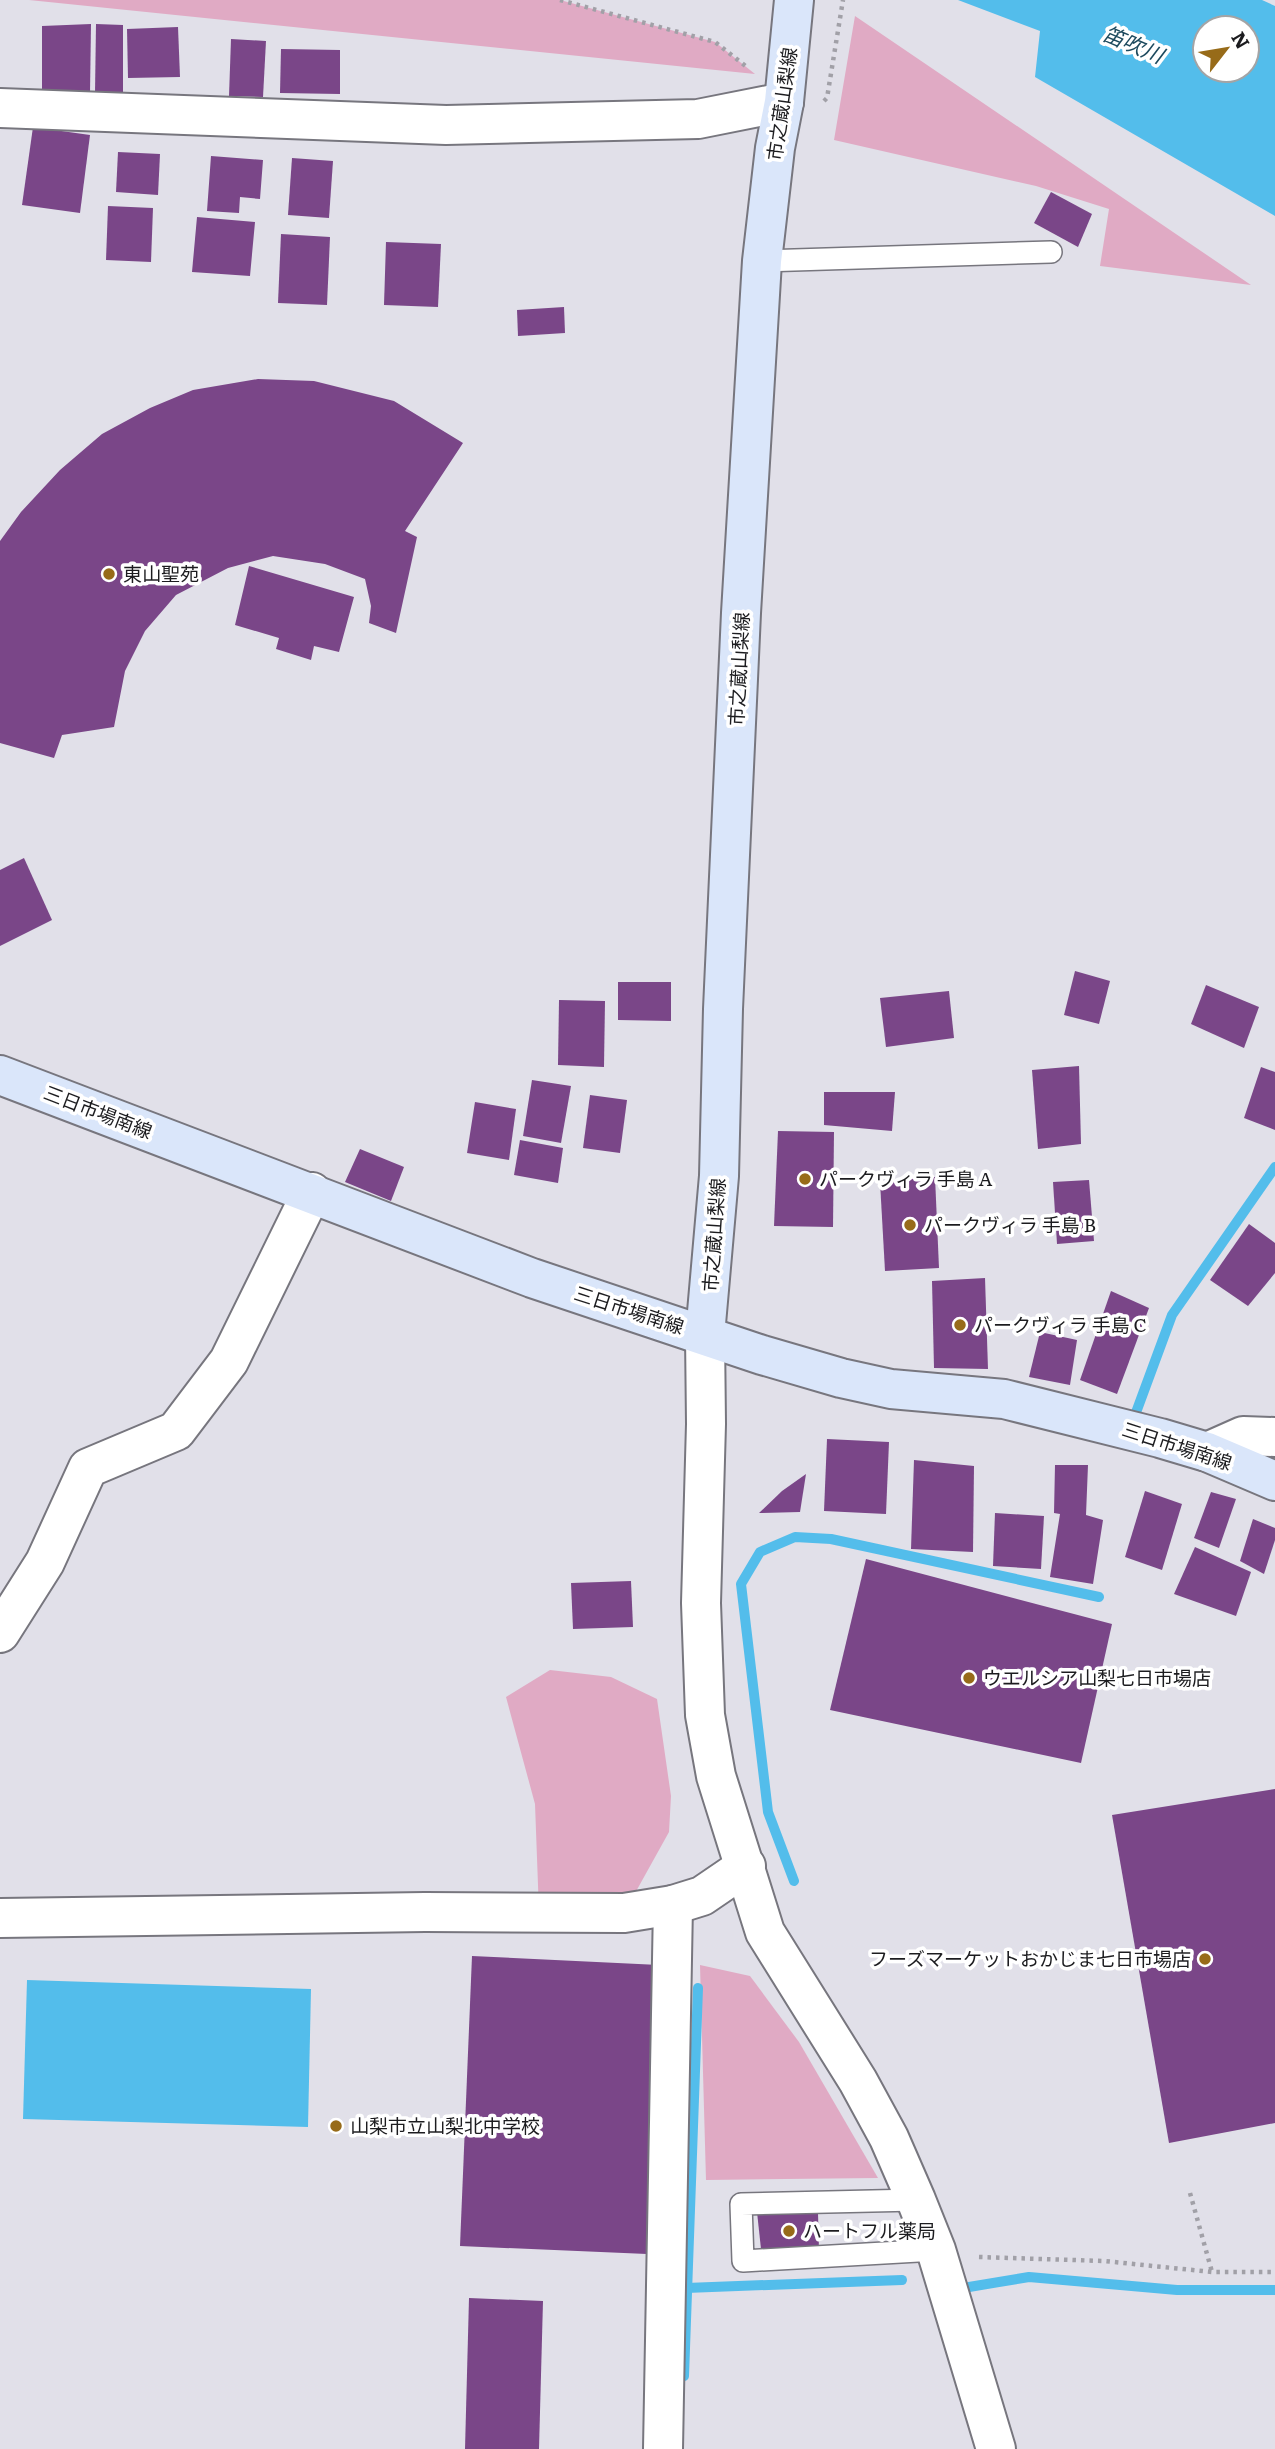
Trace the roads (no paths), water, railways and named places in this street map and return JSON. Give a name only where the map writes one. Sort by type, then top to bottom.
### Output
[{"type":"main road","name":"市之蔵山梨線","points":[[705,1335],[719,1176],[740,640],[762,261],[775,148],[771,105],[794,3]]},
{"type":"main road","name":"三日市場南線","points":[[0,1075],[532,1278],[705,1335],[841,1378],[891,1389],[1004,1399],[1160,1437],[1207,1452],[1275,1481]]},
{"type":"street","points":[[0,108],[446,125],[698,119],[771,105]]},
{"type":"street","points":[[0,1633],[45,1562],[88,1468],[176,1431],[229,1361],[312,1192]]},
{"type":"street","points":[[705,1335],[706,1424],[701,1603],[705,1715],[716,1776],[765,1932],[858,2081],[889,2138],[916,2200],[938,2254],[996,2449]]},
{"type":"street","points":[[1207,1452],[1243,1436],[1275,1437]]},
{"type":"street","points":[[0,1918],[425,1912],[624,1913],[673,1905],[702,1896],[746,1866]]},
{"type":"street","points":[[663,2449],[673,1905]]},
{"type":"lane","points":[[762,261],[1051,252]]},
{"type":"lane","points":[[916,2200],[741,2204],[743,2261],[938,2254]]},
{"type":"water","name":"笛吹川","points":[[958,0],[1262,0],[1275,6],[1275,216],[1035,77],[1040,31]]},
{"type":"water","points":[[27,1980],[311,1989],[308,2127],[23,2119]]},
{"type":"waterway","points":[[1131,1426],[1172,1315],[1275,1167]]},
{"type":"waterway","points":[[794,1881],[768,1812],[741,1584],[760,1552],[795,1537],[831,1539],[1099,1597]]},
{"type":"waterway","points":[[684,2376],[698,1988]]},
{"type":"waterway","points":[[969,2287],[1029,2277],[1177,2290],[1275,2290]]},
{"type":"waterway","points":[[686,2288],[902,2280]]},
{"type":"place","name":"東山聖苑","points":[[109,574]]},
{"type":"place","name":"パークヴィラ 手島 A","points":[[805,1179]]},
{"type":"place","name":"パークヴィラ 手島 B","points":[[910,1225]]},
{"type":"place","name":"パークヴィラ 手島 C","points":[[960,1325]]},
{"type":"place","name":"ウエルシア山梨七日市場店","points":[[969,1678]]},
{"type":"place","name":"フーズマーケットおかじま七日市場店","points":[[1205,1959]]},
{"type":"place","name":"山梨市立山梨北中学校","points":[[336,2126]]},
{"type":"place","name":"ハートフル薬局","points":[[789,2231]]}]
